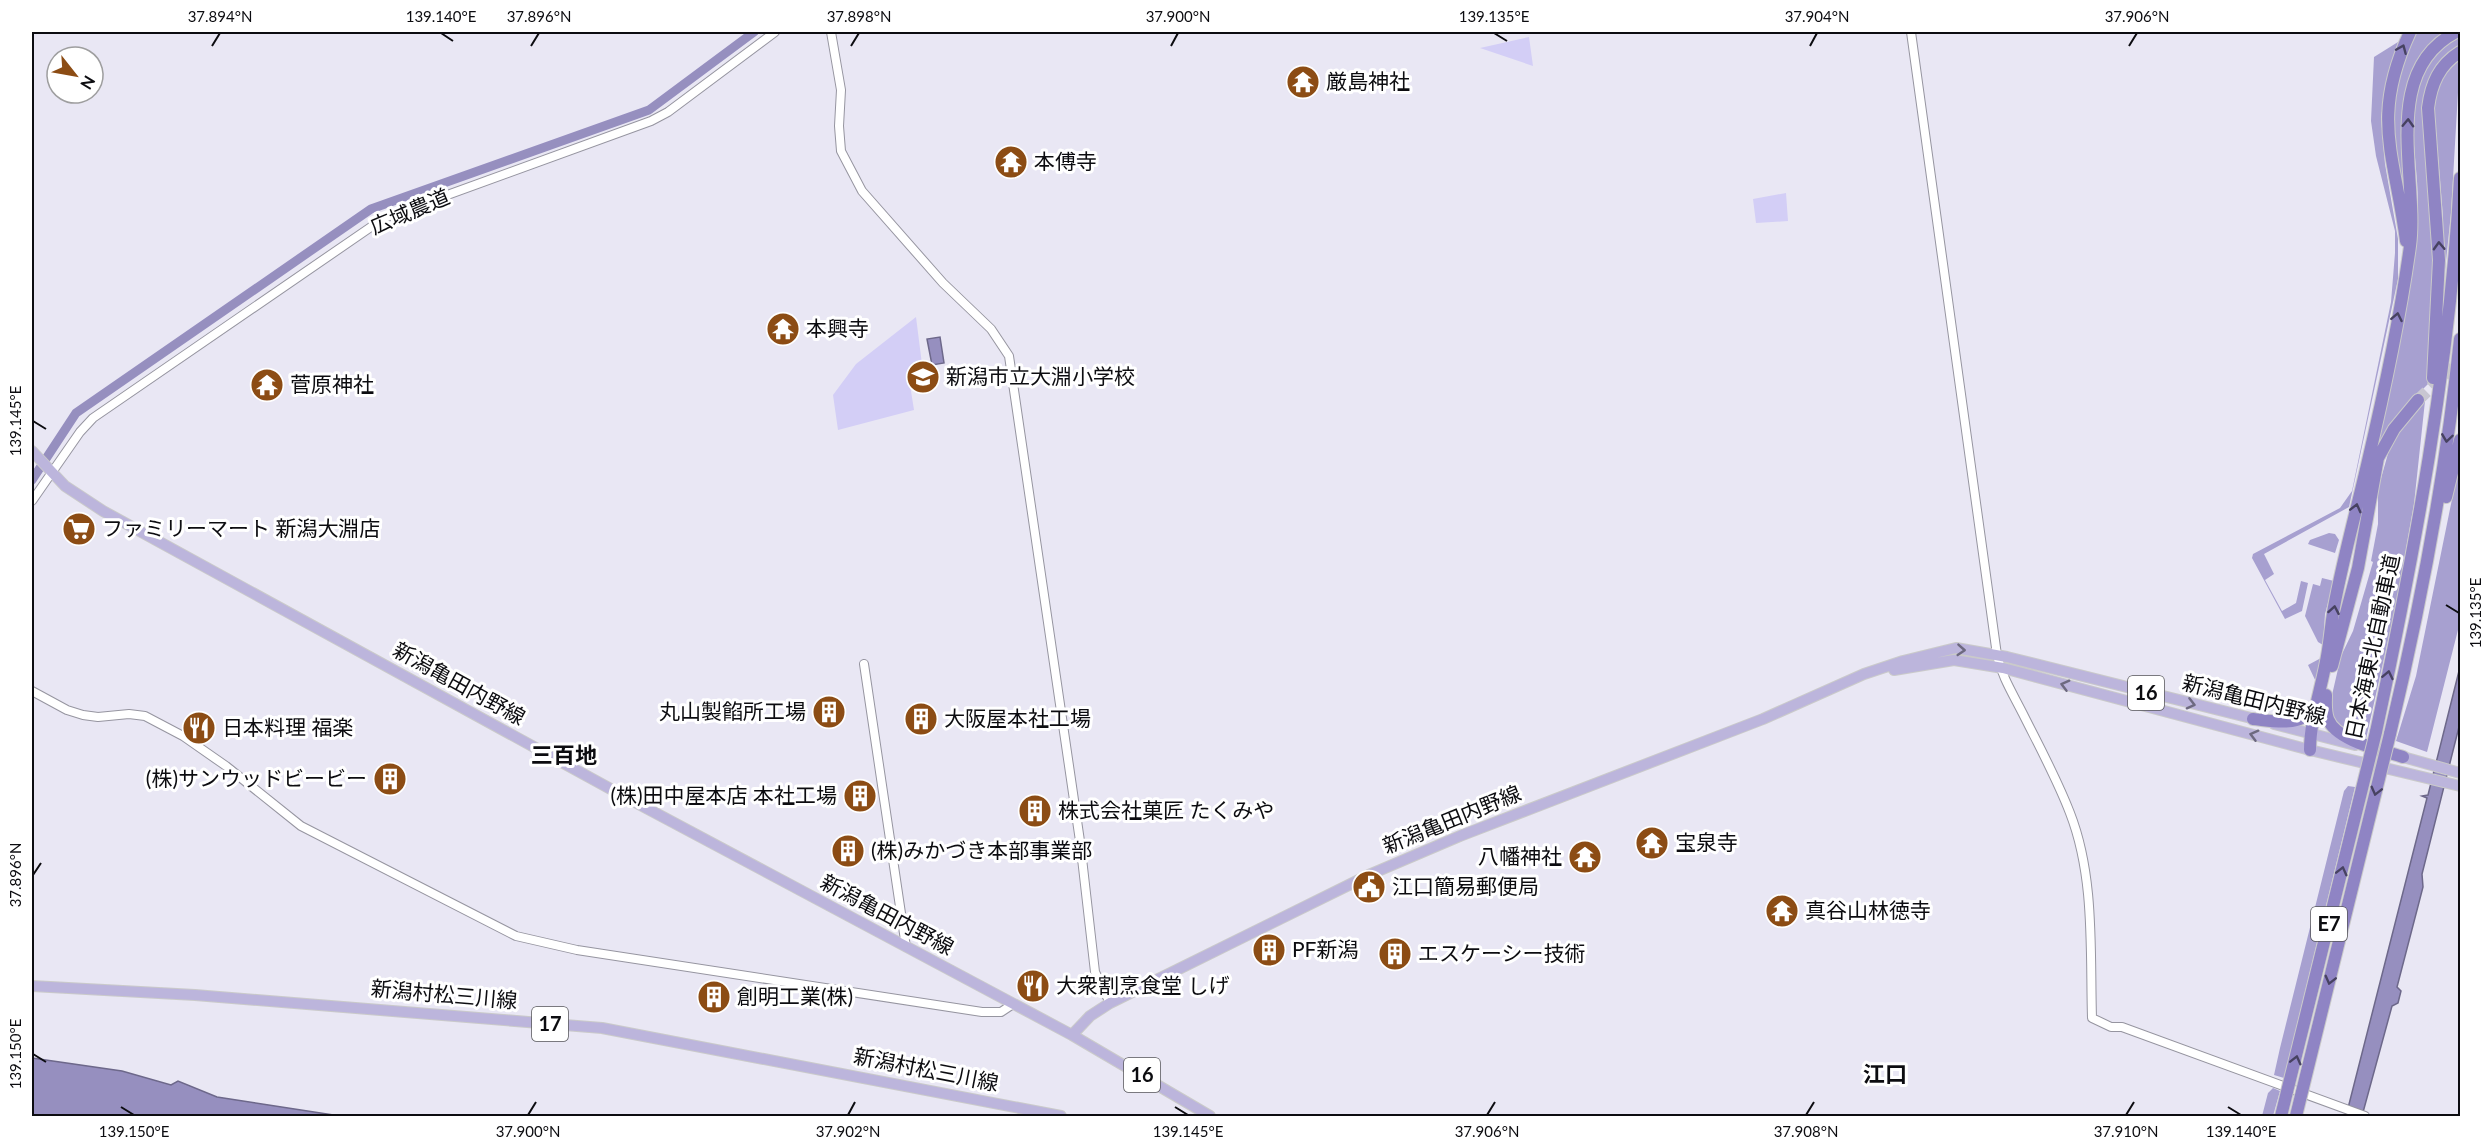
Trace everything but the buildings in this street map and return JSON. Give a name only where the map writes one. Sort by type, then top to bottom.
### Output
[{"type":"highway","points":[[2406,272],[2404,231],[2390,155],[2387,120],[2391,80],[2409,32]]},
{"type":"highway","points":[[2403,757],[2350,739],[2336,731],[2328,720],[2323,694],[2334,607],[2367,463],[2406,272],[2412,211],[2407,129],[2411,93],[2417,74],[2428,55],[2444,39],[2456,32]]},
{"type":"highway","points":[[2421,514],[2438,311],[2437,209],[2428,108],[2434,79],[2445,64],[2460,52]]},
{"type":"highway","name":"日本海東北自動車道","points":[[2281,1116],[2376,732],[2421,514],[2444,360],[2460,178]]},
{"type":"highway","name":"日本海東北自動車道","points":[[2296,1116],[2404,676],[2436,507],[2460,339]]},
{"type":"highway","points":[[2310,750],[2358,568],[2378,458],[2394,429],[2418,400]]},
{"type":"highway","points":[[2404,676],[2427,594],[2452,468],[2460,440]]},
{"type":"highway","points":[[2253,719],[2283,722],[2298,720],[2313,710],[2323,694]]},
{"type":"main road","name":"新潟亀田内野線","points":[[32,451],[51,474],[65,486],[113,516],[608,788],[1072,1035],[1210,1116]]},
{"type":"main road","name":"新潟亀田内野線","points":[[1072,1035],[1090,1016],[1110,1003],[1381,870],[1470,832],[1763,719],[1864,674],[1903,661],[1956,648],[1997,655],[2460,773]]},
{"type":"main road","name":"新潟亀田内野線","points":[[1864,674],[1954,660],[2000,668],[2310,750],[2460,786]]},
{"type":"main road","name":"新潟村松三川線","points":[[32,986],[195,995],[602,1028],[1061,1116]]},
{"type":"street","name":"広域農道","points":[[32,501],[80,432],[93,418],[375,223],[436,198],[651,121],[668,112],[775,32]]},
{"type":"street","points":[[831,32],[842,90],[839,126],[841,151],[861,190],[943,284],[991,330],[1009,356],[1080,841],[1095,972],[1110,1003]]},
{"type":"street","points":[[1911,32],[1997,655],[2000,668],[2070,814],[2078,843],[2088,901],[2092,1018],[2111,1027],[2122,1027],[2365,1116]]},
{"type":"street","points":[[864,664],[906,946]]},
{"type":"street","points":[[32,691],[67,710],[83,715],[98,717],[129,714],[146,716],[154,720],[183,736],[226,766],[301,826],[516,936],[577,950],[982,1012],[1001,1012],[1013,1004]]},
{"type":"shaded area","points":[[2449,32],[2429,48],[2416,66],[2408,87],[2403,109],[2402,132],[2407,204],[2394,161],[2393,91],[2415,33]]},
{"type":"shaded area","points":[[2460,36],[2460,45],[2437,64],[2425,94],[2433,250],[2428,384],[2412,400],[2377,450],[2409,279],[2417,222],[2413,132],[2415,96],[2420,78],[2427,65]]},
{"type":"shaded area","points":[[1529,37],[1533,66],[1480,48]]},
{"type":"shaded area","points":[[2398,42],[2381,117],[2385,164],[2398,239],[2398,279],[2349,507],[2264,554],[2274,574],[2265,580],[2282,611],[2296,603],[2301,581],[2308,583],[2302,611],[2285,619],[2252,558],[2253,554],[2340,508],[2352,491],[2391,302],[2395,253],[2395,231],[2376,156],[2371,121],[2374,57]]},
{"type":"shaded area","points":[[2460,58],[2451,213],[2444,281],[2443,217],[2434,107],[2444,72]]},
{"type":"shaded area","points":[[1786,193],[1788,221],[1756,223],[1753,199]]},
{"type":"shaded area","points":[[916,317],[924,380],[910,385],[914,410],[838,430],[833,395],[856,364]]},
{"type":"shaded area","points":[[940,337],[944,363],[932,365],[927,339]]},
{"type":"shaded area","points":[[2425,401],[2414,504],[2397,600],[2366,739],[2336,727],[2329,708],[2341,656],[2353,631],[2373,562],[2371,561],[2378,524],[2378,489],[2391,443]]},
{"type":"shaded area","points":[[2460,460],[2460,622],[2427,752],[2396,741],[2416,676]]},
{"type":"shaded area","points":[[2329,533],[2335,534],[2339,540],[2335,553],[2308,544],[2310,540]]},
{"type":"shaded area","points":[[2322,578],[2334,581],[2325,614],[2323,645],[2318,642],[2305,616],[2313,584],[2320,586]]},
{"type":"shaded area","points":[[2321,658],[2317,684],[2308,665]]},
{"type":"shaded area","points":[[2460,667],[2460,723],[2422,874],[2423,887],[2397,987],[2401,991],[2398,1003],[2392,1006],[2362,1116],[2346,1116],[2427,798],[2422,796],[2428,795]]},
{"type":"shaded area","points":[[2348,786],[2355,787],[2284,1078],[2274,1075],[2344,791]]},
{"type":"shaded area","points":[[32,1058],[122,1071],[171,1085],[178,1081],[217,1097],[340,1116],[32,1116]]},
{"type":"shaded area","points":[[2273,1088],[2280,1091],[2273,1116],[2262,1116],[2268,1093]]},
{"type":"waterway","points":[[32,480],[76,413],[371,209],[649,110],[754,32]]},
{"type":"tunnel","points":[[2418,400],[2460,360]]},
{"type":"place","name":"厳島神社","points":[[1303,82]]},
{"type":"place","name":"本傅寺","points":[[1011,162]]},
{"type":"place","name":"本興寺","points":[[783,329]]},
{"type":"place","name":"新潟市立大淵小学校","points":[[923,377]]},
{"type":"place","name":"菅原神社","points":[[267,385]]},
{"type":"place","name":"ファミリーマート 新潟大淵店","points":[[79,529]]},
{"type":"place","name":"丸山製餡所工場","points":[[829,712]]},
{"type":"place","name":"大阪屋本社工場","points":[[921,719]]},
{"type":"place","name":"日本料理 福楽","points":[[199,728]]},
{"type":"place","name":"(株)サンウッドビービー","points":[[390,779]]},
{"type":"place","name":"(株)田中屋本店 本社工場","points":[[860,796]]},
{"type":"place","name":"株式会社菓匠 たくみや","points":[[1035,811]]},
{"type":"place","name":"宝泉寺","points":[[1652,843]]},
{"type":"place","name":"(株)みかづき本部事業部","points":[[848,851]]},
{"type":"place","name":"八幡神社","points":[[1585,857]]},
{"type":"place","name":"江口簡易郵便局","points":[[1369,887]]},
{"type":"place","name":"真谷山林徳寺","points":[[1782,911]]},
{"type":"place","name":"PF新潟","points":[[1269,950]]},
{"type":"place","name":"エスケーシー技術","points":[[1395,954]]},
{"type":"place","name":"大衆割烹食堂 しげ","points":[[1033,986]]},
{"type":"place","name":"創明工業(株)","points":[[714,997]]},
{"type":"district","name":"三百地","points":[[564,755]]},
{"type":"district","name":"江口","points":[[1885,1074]]}]
